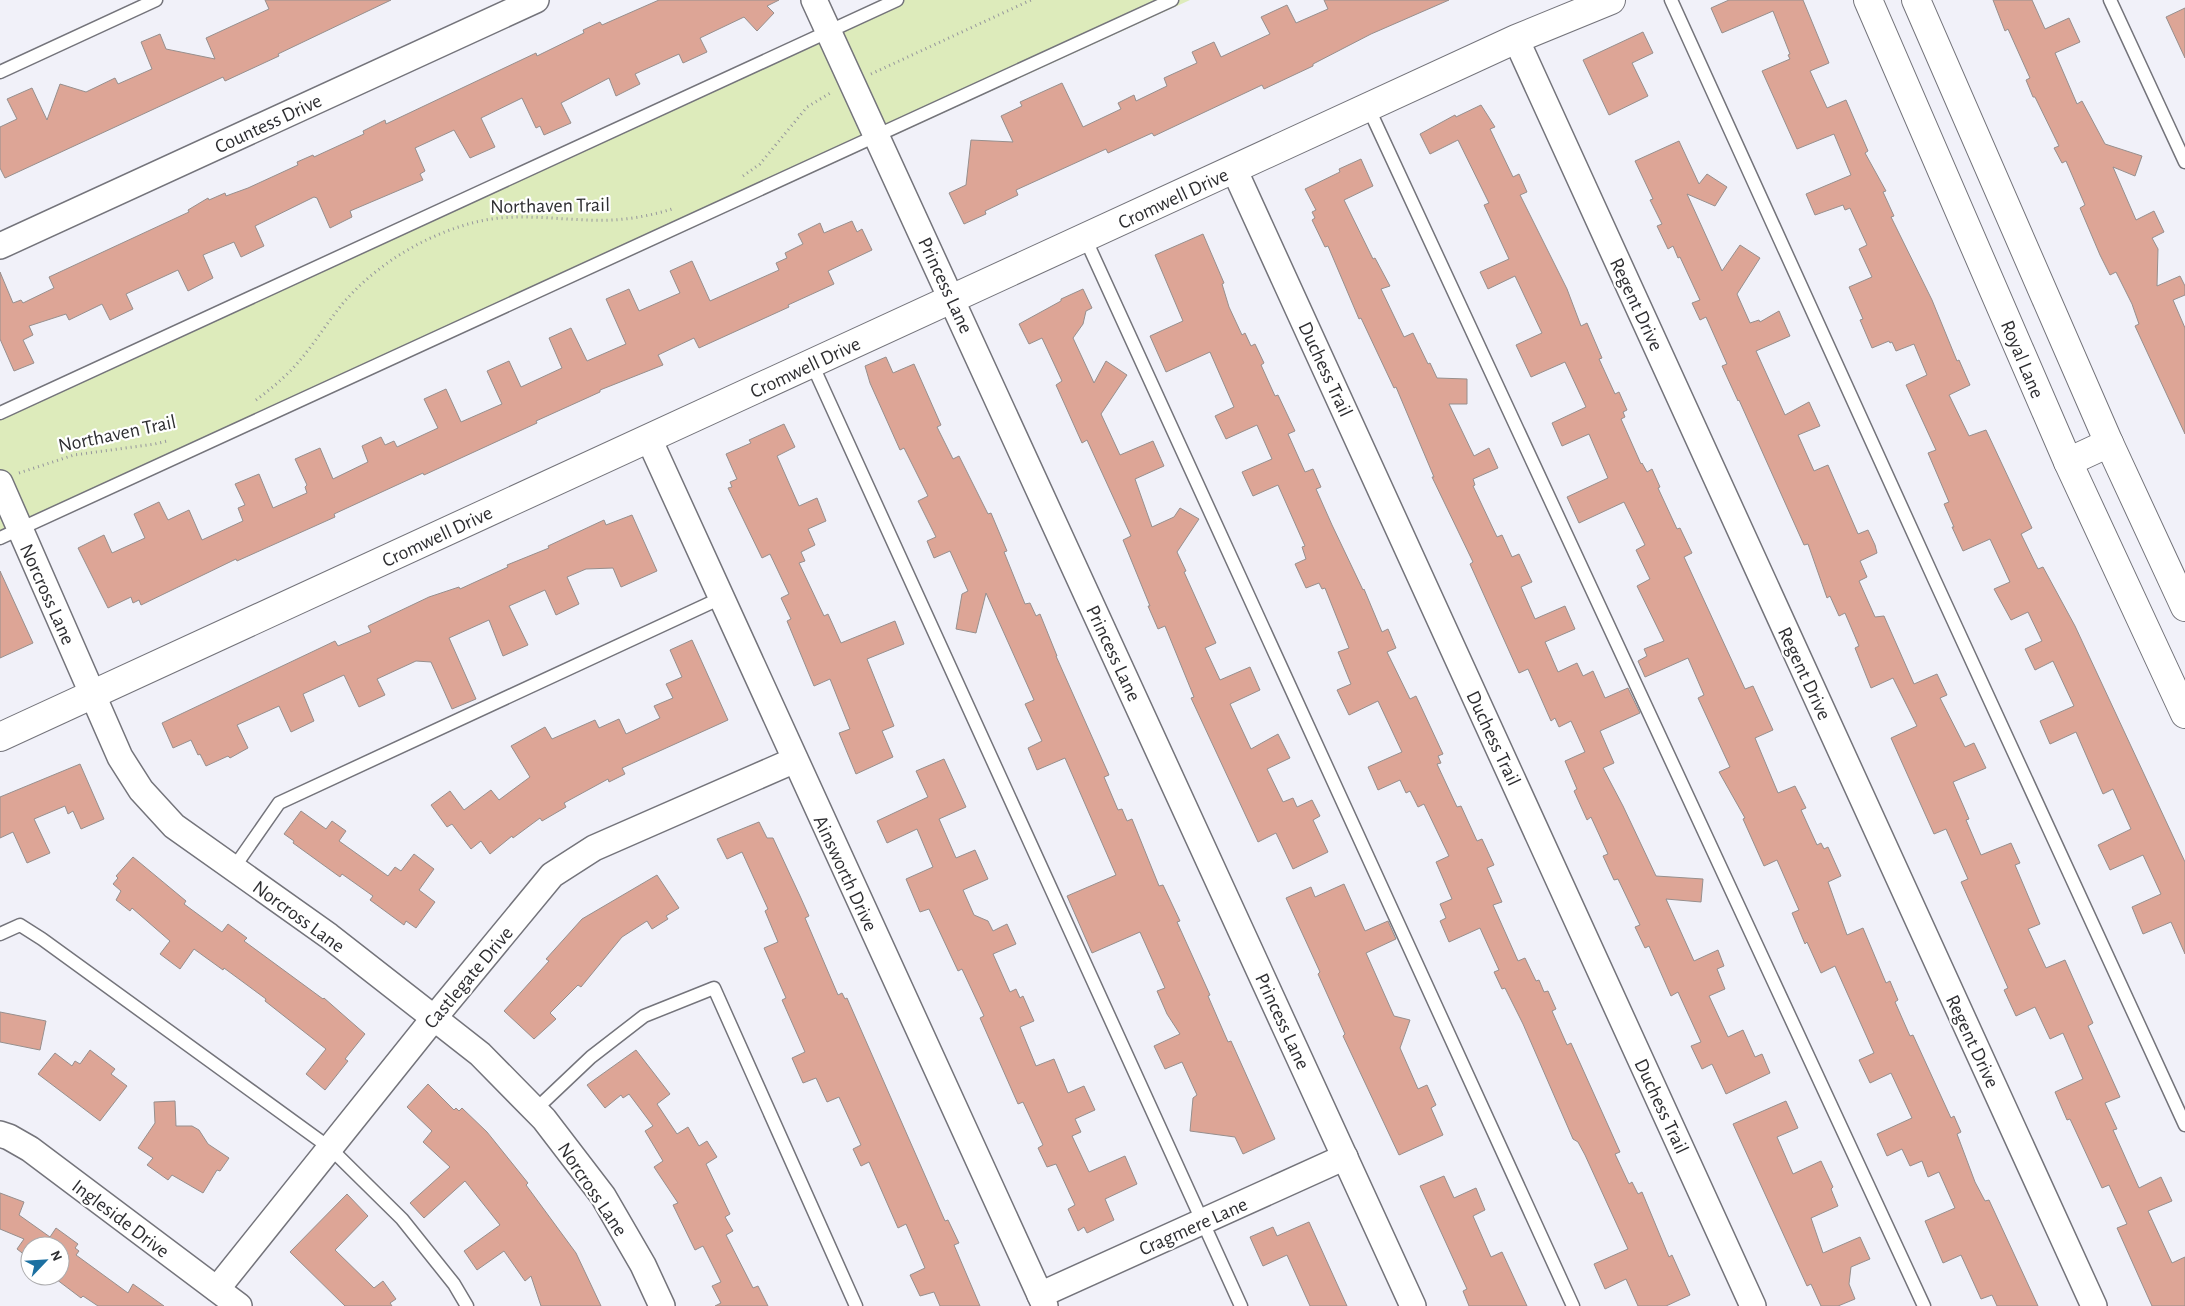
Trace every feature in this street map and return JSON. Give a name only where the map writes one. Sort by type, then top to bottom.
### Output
[{"type":"street","name":"Countess Drive","points":[[0,246],[536,0]]},
{"type":"street","name":"Princess Lane","points":[[814,0],[1413,1306]]},
{"type":"street","name":"Cromwell Drive","points":[[0,737],[1368,107],[1516,40],[1611,0]]},
{"type":"street","name":"Royal Lane","points":[[1868,0],[2068,462],[2185,714]]},
{"type":"street","points":[[1916,0],[2109,443],[2185,607]]},
{"type":"street","name":"Regent Drive","points":[[1516,40],[2094,1306]]},
{"type":"street","name":"Duchess Trail","points":[[1234,169],[1753,1306]]},
{"type":"street","name":"Ainsworth Drive","points":[[649,439],[794,760],[1043,1301]]},
{"type":"street","points":[[2068,462],[2109,443]]},
{"type":"street","name":"Norcross Lane","points":[[8,478],[10,533],[93,694],[120,757],[141,790],[174,826],[330,936],[480,1054],[544,1119],[603,1196],[643,1265],[662,1306]]},
{"type":"street","name":"Castlegate Drive","points":[[216,1289],[434,1018],[552,875],[594,848],[794,760]]},
{"type":"street","name":"Ingleside Drive","points":[[0,1134],[30,1149],[239,1306]]},
{"type":"street","name":"Cragmere Lane","points":[[1043,1301],[1203,1222],[1345,1157]]},
{"type":"lane","points":[[0,72],[156,0]]},
{"type":"lane","points":[[0,412],[897,0]]},
{"type":"lane","points":[[10,533],[876,134],[1172,0]]},
{"type":"lane","points":[[1671,0],[2185,1125]]},
{"type":"lane","points":[[2110,0],[2185,162]]},
{"type":"lane","points":[[1368,107],[1924,1306]]},
{"type":"lane","points":[[1085,238],[1573,1306]]},
{"type":"lane","points":[[812,364],[1241,1306]]},
{"type":"lane","points":[[234,869],[279,803],[721,598]]},
{"type":"lane","points":[[0,934],[20,925],[42,939],[330,1148],[402,1219],[454,1284],[467,1306]]},
{"type":"lane","points":[[536,1110],[591,1057],[644,1016],[714,988],[856,1306]]},
{"type":"path","points":[[742,178],[760,164],[807,108],[822,97],[1031,0]]},
{"type":"path","name":"Northaven Trail","points":[[252,403],[300,361],[344,301],[370,277],[400,254],[438,236],[476,222],[515,217],[612,220],[652,215],[676,208]]},
{"type":"path","name":"Northaven Trail","points":[[8,478],[74,455],[155,444],[174,438]]},
{"type":"green space","points":[[901,0],[1190,0],[0,545],[0,413]]},
{"type":"building","points":[[265,0],[391,0],[225,81],[223,77],[5,178],[0,168],[0,127],[17,119],[7,99],[32,88],[47,120],[60,84],[86,92],[115,78],[118,84],[152,69],[141,42],[160,34],[166,49],[215,59],[206,38],[269,9]]},
{"type":"building","points":[[659,0],[779,0],[767,6],[774,13],[757,31],[744,17],[700,38],[707,52],[683,63],[679,54],[635,74],[640,84],[616,96],[609,78],[561,103],[571,123],[544,135],[540,126],[536,128],[522,98],[481,118],[495,147],[470,158],[454,130],[415,148],[425,171],[420,174],[423,180],[350,211],[352,217],[330,228],[317,198],[314,197],[255,226],[264,246],[241,257],[234,242],[203,255],[213,278],[188,291],[178,270],[126,294],[133,309],[110,320],[102,304],[69,320],[66,314],[29,326],[33,335],[23,340],[34,363],[14,371],[0,339],[0,272],[13,303],[21,300],[23,303],[54,288],[49,277],[189,212],[188,210],[208,198],[209,200],[225,193],[226,196],[248,188],[298,165],[297,162],[313,155],[314,157],[364,134],[363,131],[385,120],[386,124],[536,53],[537,56],[584,33],[583,30],[600,22],[602,25]]},
{"type":"building","points":[[1324,0],[1449,0],[1371,34],[1313,64],[1313,66],[1264,89],[1262,85],[1154,136],[1152,133],[1108,153],[1106,149],[1016,190],[1018,195],[985,211],[986,214],[964,224],[949,193],[966,185],[971,140],[1013,142],[1001,116],[1022,106],[1020,102],[1062,83],[1083,127],[1121,109],[1118,103],[1134,95],[1136,101],[1167,86],[1164,78],[1197,63],[1192,52],[1214,42],[1221,57],[1270,34],[1261,17],[1287,5],[1296,23],[1328,9]]},
{"type":"building","points":[[1729,0],[1803,0],[1829,63],[1810,71],[1827,108],[1846,100],[1868,151],[1865,153],[1886,191],[1883,192],[1894,216],[1891,217],[1932,300],[1957,361],[1959,360],[1970,385],[1949,395],[1969,436],[1986,430],[2032,528],[2021,534],[2038,569],[2043,567],[2075,626],[2185,862],[2185,954],[2171,922],[2143,934],[2132,907],[2161,894],[2143,855],[2110,870],[2098,845],[2131,829],[2113,789],[2103,794],[2076,732],[2050,744],[2040,721],[2074,706],[2053,661],[2035,670],[2025,649],[2042,641],[2028,612],[2011,620],[1994,589],[2010,582],[1990,539],[1963,551],[1952,527],[1954,527],[1944,504],[1949,502],[1928,453],[1936,450],[1906,385],[1927,375],[1914,344],[1896,351],[1892,342],[1890,343],[1889,341],[1872,348],[1860,320],[1863,319],[1849,287],[1872,277],[1859,249],[1867,245],[1850,208],[1845,210],[1843,205],[1815,215],[1806,194],[1851,175],[1834,134],[1797,149],[1762,71],[1790,59],[1788,55],[1790,54],[1773,11],[1722,33],[1711,8]]},
{"type":"building","points":[[1993,0],[2032,0],[2045,29],[2069,18],[2080,42],[2055,53],[2077,104],[2082,101],[2105,144],[2142,156],[2135,176],[2113,167],[2136,220],[2154,211],[2164,232],[2152,238],[2158,249],[2157,286],[2180,276],[2185,286],[2185,295],[2173,300],[2185,328],[2185,434],[2135,326],[2139,324],[2132,304],[2116,272],[2110,275],[2100,255],[2080,208],[2085,205],[2066,161],[2062,163],[2054,148],[2059,146],[2035,97],[2033,97],[2026,80],[2030,78],[2008,29],[2005,31]]},
{"type":"building","points":[[2185,8],[2185,58],[2166,17]]},
{"type":"building","points":[[1643,32],[1653,53],[1632,63],[1648,96],[1609,115],[1583,60]]},
{"type":"building","points":[[1481,105],[1495,127],[1490,129],[1513,177],[1519,174],[1527,192],[1520,195],[1567,289],[1581,326],[1587,323],[1602,358],[1599,359],[1615,394],[1619,392],[1627,410],[1623,412],[1625,417],[1621,419],[1641,464],[1647,472],[1652,469],[1660,487],[1658,488],[1677,529],[1680,528],[1692,553],[1684,557],[1745,689],[1753,686],[1773,730],[1755,738],[1778,793],[1795,786],[1806,808],[1801,810],[1817,845],[1821,843],[1824,849],[1828,847],[1841,876],[1828,882],[1847,935],[1863,928],[1886,983],[1890,981],[1898,1000],[1895,1002],[1910,1036],[1913,1035],[1951,1118],[1954,1116],[1961,1132],[1957,1134],[1975,1182],[1985,1201],[1989,1200],[2038,1306],[1997,1306],[1992,1295],[1981,1299],[1961,1255],[1943,1263],[1925,1221],[1955,1208],[1939,1172],[1928,1177],[1922,1161],[1910,1166],[1902,1149],[1887,1156],[1877,1134],[1912,1118],[1891,1073],[1870,1083],[1859,1060],[1874,1053],[1835,966],[1821,973],[1807,942],[1805,944],[1792,913],[1799,910],[1777,860],[1764,866],[1743,819],[1745,818],[1719,772],[1730,767],[1698,698],[1704,695],[1688,658],[1645,677],[1638,661],[1647,656],[1644,649],[1664,641],[1637,586],[1650,579],[1636,550],[1645,545],[1624,502],[1579,523],[1567,497],[1608,478],[1589,434],[1562,446],[1552,423],[1586,407],[1565,362],[1531,377],[1516,345],[1542,333],[1515,276],[1488,289],[1480,272],[1509,259],[1484,205],[1489,203],[1458,140],[1430,154],[1420,134],[1455,115],[1456,117]]},
{"type":"building","points":[[1679,141],[1699,184],[1707,174],[1727,187],[1715,206],[1687,194],[1722,271],[1740,245],[1760,258],[1737,294],[1750,323],[1759,320],[1760,322],[1779,311],[1790,336],[1756,351],[1785,415],[1809,402],[1820,426],[1798,435],[1814,471],[1828,465],[1858,534],[1868,530],[1875,545],[1877,553],[1860,561],[1867,577],[1859,581],[1875,617],[1884,616],[1914,684],[1937,674],[1947,695],[1940,698],[1965,747],[1974,743],[1986,768],[1953,782],[1969,819],[1966,820],[1981,855],[2011,843],[2020,863],[2015,865],[2040,924],[2028,929],[2046,968],[2065,960],[2093,1023],[2088,1026],[2120,1097],[2105,1103],[2117,1129],[2113,1130],[2139,1188],[2161,1177],[2172,1201],[2148,1211],[2172,1263],[2185,1257],[2185,1306],[2152,1306],[2117,1228],[2127,1224],[2109,1185],[2102,1188],[2070,1119],[2067,1120],[2055,1092],[2083,1079],[2063,1033],[2050,1039],[2035,1007],[2016,1016],[2004,990],[2008,988],[1961,882],[1968,879],[1946,829],[1934,834],[1891,738],[1917,726],[1893,678],[1871,688],[1855,648],[1859,646],[1845,613],[1839,616],[1830,596],[1827,598],[1808,544],[1804,545],[1722,366],[1727,364],[1706,317],[1700,320],[1692,303],[1700,300],[1680,257],[1678,258],[1673,246],[1668,249],[1657,226],[1662,224],[1650,200],[1653,199],[1635,161]]},
{"type":"building","points":[[1361,159],[1373,186],[1344,200],[1373,259],[1375,258],[1390,286],[1381,289],[1404,337],[1413,333],[1437,378],[1467,379],[1467,404],[1449,404],[1474,456],[1489,448],[1498,468],[1473,479],[1475,485],[1473,486],[1497,537],[1502,535],[1512,557],[1519,554],[1532,582],[1521,587],[1535,619],[1565,606],[1575,629],[1545,642],[1558,672],[1577,663],[1583,676],[1593,671],[1605,698],[1628,688],[1640,713],[1600,731],[1614,763],[1603,768],[1656,876],[1703,879],[1701,902],[1666,899],[1694,961],[1718,950],[1724,966],[1717,969],[1725,989],[1709,996],[1728,1037],[1743,1030],[1755,1057],[1762,1054],[1770,1073],[1726,1094],[1712,1064],[1702,1069],[1691,1046],[1701,1042],[1678,992],[1671,996],[1649,946],[1645,948],[1635,927],[1640,925],[1618,879],[1614,880],[1603,856],[1608,854],[1591,817],[1587,820],[1574,791],[1577,789],[1565,761],[1585,752],[1571,721],[1559,727],[1555,718],[1551,721],[1528,669],[1519,673],[1470,564],[1473,562],[1432,477],[1434,477],[1396,387],[1394,388],[1361,318],[1359,319],[1328,246],[1325,247],[1312,220],[1315,218],[1312,212],[1316,210],[1305,189],[1340,172],[1339,169]]},
{"type":"building","points":[[852,221],[857,232],[862,229],[872,250],[828,271],[834,284],[788,305],[789,307],[699,348],[694,338],[658,355],[663,365],[600,390],[600,392],[536,421],[537,423],[424,475],[423,473],[334,514],[335,517],[237,561],[236,559],[141,605],[139,600],[133,603],[131,597],[108,608],[78,548],[104,535],[112,553],[145,538],[134,514],[159,502],[168,520],[189,510],[202,540],[243,521],[238,508],[245,505],[235,484],[259,474],[273,508],[307,493],[305,487],[307,485],[295,459],[320,448],[333,479],[368,462],[362,446],[381,437],[385,445],[394,441],[397,447],[438,428],[424,399],[446,389],[461,422],[502,404],[487,371],[509,361],[521,387],[562,368],[549,338],[571,328],[587,361],[626,344],[606,299],[629,289],[639,311],[680,293],[670,271],[692,261],[710,301],[779,270],[776,263],[787,258],[785,253],[803,244],[798,234],[820,223],[824,233]]},
{"type":"building","points":[[1203,234],[1224,283],[1222,284],[1229,307],[1242,335],[1245,333],[1251,346],[1255,344],[1264,363],[1261,365],[1275,396],[1278,395],[1295,431],[1288,434],[1305,472],[1313,469],[1321,487],[1316,489],[1364,589],[1382,632],[1388,629],[1396,648],[1387,652],[1410,699],[1416,696],[1443,754],[1438,756],[1441,763],[1437,764],[1457,807],[1461,806],[1477,841],[1482,839],[1494,865],[1487,868],[1502,902],[1493,905],[1518,961],[1525,958],[1536,981],[1539,980],[1544,992],[1548,991],[1556,1009],[1552,1011],[1567,1045],[1571,1043],[1620,1152],[1615,1154],[1629,1184],[1632,1182],[1638,1194],[1642,1192],[1669,1257],[1672,1255],[1690,1295],[1666,1306],[1638,1306],[1626,1279],[1605,1289],[1594,1264],[1628,1249],[1585,1155],[1578,1142],[1573,1139],[1523,1024],[1505,988],[1502,989],[1494,972],[1499,970],[1480,928],[1449,942],[1440,921],[1446,918],[1440,904],[1452,899],[1436,862],[1449,856],[1424,804],[1418,807],[1410,791],[1406,793],[1400,780],[1378,790],[1368,767],[1402,752],[1378,701],[1349,715],[1337,690],[1351,684],[1338,652],[1349,648],[1325,588],[1322,589],[1319,583],[1306,588],[1295,564],[1306,559],[1302,547],[1305,546],[1278,485],[1253,496],[1242,472],[1272,459],[1257,425],[1226,439],[1215,416],[1234,407],[1210,352],[1166,372],[1150,336],[1183,321],[1155,255]]},
{"type":"building","points":[[1083,289],[1092,308],[1086,311],[1083,324],[1073,338],[1094,383],[1106,361],[1127,375],[1101,414],[1120,455],[1153,441],[1164,466],[1135,479],[1152,527],[1174,517],[1180,508],[1199,519],[1177,552],[1216,643],[1205,648],[1220,680],[1250,667],[1260,690],[1230,704],[1251,749],[1278,734],[1290,758],[1267,769],[1283,802],[1293,798],[1297,807],[1312,800],[1320,816],[1313,820],[1328,852],[1293,869],[1276,833],[1258,842],[1191,698],[1194,697],[1165,626],[1158,629],[1148,606],[1150,606],[1123,540],[1131,536],[1087,440],[1082,443],[1056,385],[1062,381],[1042,338],[1029,344],[1019,324],[1061,301],[1061,299]]},
{"type":"building","points":[[886,357],[893,373],[914,364],[941,425],[937,427],[953,459],[959,456],[988,514],[991,513],[1007,551],[1004,552],[1025,604],[1030,603],[1036,616],[1040,614],[1056,656],[1109,775],[1104,777],[1118,810],[1122,809],[1127,821],[1132,819],[1159,886],[1163,885],[1180,921],[1177,922],[1210,995],[1208,996],[1228,1042],[1231,1041],[1275,1139],[1243,1154],[1235,1137],[1190,1131],[1193,1098],[1197,1095],[1182,1062],[1165,1069],[1154,1046],[1180,1034],[1167,1014],[1157,991],[1165,988],[1140,932],[1092,953],[1067,896],[1116,875],[1065,758],[1037,770],[1028,748],[1042,741],[1025,704],[1034,700],[986,593],[976,633],[956,629],[962,594],[968,591],[950,551],[934,558],[927,541],[936,537],[918,501],[928,496],[904,448],[900,450],[870,383],[865,366]]},
{"type":"building","points":[[784,424],[795,447],[777,456],[799,506],[817,498],[826,521],[808,529],[815,545],[801,552],[805,561],[799,563],[824,616],[828,614],[841,643],[895,621],[904,644],[867,659],[894,726],[882,731],[893,757],[856,774],[839,733],[850,729],[830,679],[814,686],[787,621],[791,619],[781,598],[789,594],[770,554],[762,558],[728,488],[732,487],[730,482],[737,479],[726,454],[751,443],[749,440]]},
{"type":"building","points":[[632,515],[657,571],[621,587],[613,568],[586,569],[567,577],[579,604],[556,615],[545,590],[509,606],[528,645],[503,656],[489,620],[449,638],[476,699],[452,709],[431,662],[416,661],[377,679],[385,695],[359,707],[344,675],[303,694],[314,721],[291,732],[279,706],[237,725],[248,748],[230,758],[228,756],[206,766],[191,740],[173,748],[162,723],[335,641],[338,646],[371,632],[368,626],[429,597],[459,587],[460,589],[604,520],[606,525]]},
{"type":"building","points":[[0,571],[33,643],[0,658]]},
{"type":"building","points":[[692,640],[728,720],[622,768],[625,774],[609,782],[608,779],[564,803],[566,807],[542,821],[540,818],[513,838],[512,836],[490,854],[481,841],[471,849],[452,824],[447,827],[431,805],[450,791],[464,810],[491,790],[499,800],[530,777],[511,746],[545,727],[552,739],[595,720],[599,728],[619,719],[626,734],[660,718],[654,706],[673,698],[666,684],[682,677],[670,650]]},
{"type":"building","points":[[944,759],[966,807],[939,819],[956,858],[975,850],[988,879],[963,890],[974,915],[988,921],[993,931],[1007,924],[1016,944],[993,954],[1010,992],[1016,989],[1020,998],[1023,996],[1034,1021],[1020,1027],[1036,1066],[1054,1059],[1068,1093],[1084,1086],[1095,1110],[1075,1119],[1081,1132],[1072,1136],[1089,1172],[1125,1156],[1137,1184],[1105,1199],[1114,1220],[1087,1233],[1084,1227],[1078,1231],[1068,1209],[1075,1205],[1056,1164],[1047,1167],[1038,1148],[1043,1145],[1023,1102],[1018,1104],[980,1018],[984,1016],[962,969],[958,971],[929,909],[920,912],[906,879],[933,867],[917,829],[887,843],[877,821],[928,797],[916,771]]},
{"type":"building","points":[[80,764],[104,819],[81,829],[73,811],[68,814],[65,806],[34,819],[50,853],[27,863],[13,832],[0,838],[0,797]]},
{"type":"building","points":[[301,811],[326,829],[332,821],[346,831],[339,841],[388,876],[395,867],[401,871],[414,854],[434,869],[419,890],[435,902],[416,928],[406,921],[404,925],[370,900],[373,896],[342,874],[340,877],[293,843],[294,841],[284,834]]},
{"type":"building","points":[[759,822],[767,838],[773,838],[809,916],[805,918],[838,995],[842,993],[845,999],[847,998],[945,1221],[948,1220],[959,1243],[954,1245],[980,1306],[940,1306],[934,1292],[920,1296],[910,1275],[925,1268],[906,1224],[898,1228],[869,1162],[861,1166],[853,1149],[861,1145],[839,1097],[827,1102],[816,1078],[803,1083],[792,1058],[805,1052],[782,1000],[786,998],[764,948],[778,942],[765,911],[768,909],[742,852],[727,859],[717,839]]},
{"type":"building","points":[[133,857],[186,901],[184,904],[222,932],[228,924],[247,938],[244,941],[324,998],[365,1034],[345,1059],[348,1061],[325,1090],[306,1074],[326,1049],[265,1001],[266,999],[224,968],[223,970],[194,949],[180,969],[160,954],[170,941],[132,908],[130,911],[116,900],[121,891],[113,884],[118,878],[116,876]]},
{"type":"building","points":[[657,875],[679,908],[666,916],[668,919],[652,929],[647,921],[622,937],[581,987],[578,985],[550,1013],[556,1019],[534,1039],[504,1011],[549,961],[546,959],[582,919]]},
{"type":"building","points":[[1344,884],[1365,931],[1388,921],[1396,939],[1366,953],[1394,1016],[1410,1020],[1400,1048],[1418,1089],[1427,1085],[1436,1105],[1431,1108],[1443,1135],[1399,1155],[1343,1036],[1345,1034],[1318,974],[1320,972],[1286,898],[1311,887],[1315,897]]},
{"type":"building","points":[[0,1012],[46,1021],[40,1050],[0,1042]]},
{"type":"building","points":[[90,1050],[115,1069],[111,1074],[127,1086],[100,1121],[38,1074],[55,1053],[72,1066],[75,1061],[80,1064]]},
{"type":"building","points":[[636,1050],[670,1094],[657,1104],[677,1134],[688,1127],[699,1146],[707,1141],[717,1157],[706,1164],[730,1214],[725,1217],[733,1231],[726,1235],[753,1288],[758,1286],[768,1306],[715,1306],[721,1303],[712,1286],[721,1282],[703,1246],[695,1250],[673,1205],[678,1203],[654,1167],[663,1161],[645,1131],[653,1126],[629,1094],[623,1098],[621,1095],[605,1108],[587,1085]]},
{"type":"building","points":[[428,1084],[454,1110],[456,1108],[459,1111],[462,1108],[487,1132],[528,1183],[526,1185],[576,1253],[601,1306],[541,1306],[531,1276],[525,1281],[504,1251],[477,1270],[464,1251],[500,1225],[465,1181],[424,1218],[410,1203],[450,1167],[423,1142],[432,1131],[407,1107]]},
{"type":"building","points":[[175,1101],[176,1126],[192,1126],[199,1130],[208,1144],[229,1158],[220,1171],[217,1170],[203,1193],[172,1175],[168,1180],[147,1165],[153,1158],[138,1148],[155,1123],[154,1102]]},
{"type":"building","points":[[1786,1101],[1798,1128],[1777,1137],[1793,1174],[1821,1161],[1833,1187],[1831,1189],[1838,1206],[1811,1218],[1823,1253],[1860,1237],[1870,1259],[1851,1267],[1849,1284],[1855,1299],[1838,1306],[1821,1306],[1811,1284],[1807,1286],[1733,1124]]},
{"type":"building","points":[[1444,1176],[1454,1198],[1476,1188],[1485,1210],[1473,1216],[1491,1257],[1502,1252],[1527,1306],[1469,1306],[1463,1291],[1467,1289],[1420,1186]]},
{"type":"building","points":[[0,1193],[24,1202],[19,1215],[49,1236],[20,1237],[0,1229]]},
{"type":"building","points":[[347,1194],[368,1216],[335,1250],[374,1288],[383,1281],[396,1299],[390,1303],[392,1306],[345,1306],[290,1252]]},
{"type":"building","points":[[1309,1222],[1347,1306],[1310,1306],[1287,1255],[1263,1266],[1250,1237],[1273,1227],[1277,1236]]},
{"type":"building","points":[[56,1228],[67,1236],[51,1236]]},
{"type":"building","points":[[70,1238],[78,1244],[75,1248],[79,1251],[76,1255],[128,1293],[133,1284],[164,1306],[98,1306],[83,1296],[81,1298],[65,1286],[70,1286]]}]
